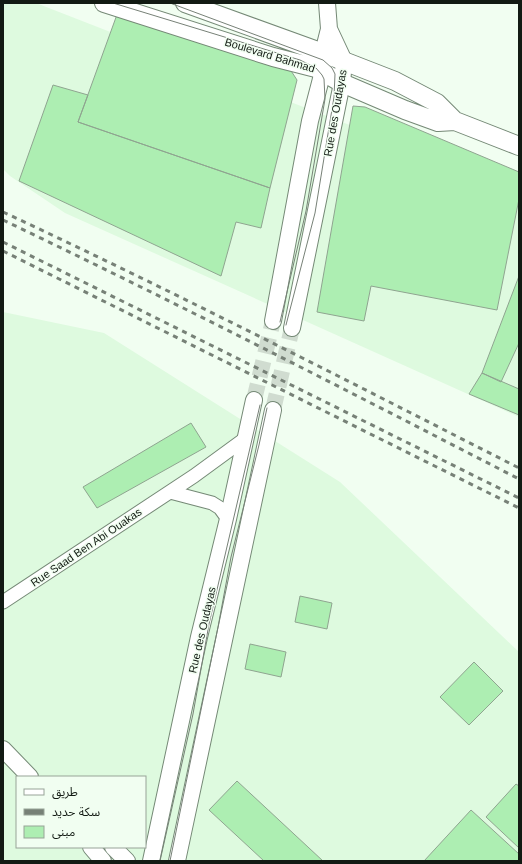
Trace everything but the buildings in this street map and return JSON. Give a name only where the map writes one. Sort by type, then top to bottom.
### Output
[{"type":"main road","name":"Boulevard Bahmad","points":[[104,3],[273,57],[316,68],[342,83],[405,110],[438,122],[455,121],[519,146]]},
{"type":"main road","name":"Boulevard Bahmad","points":[[185,3],[395,81],[432,100],[443,108],[455,121]]},
{"type":"street","points":[[327,3],[329,28]]},
{"type":"street","name":"Rue des Oudayas","points":[[273,321],[310,120],[322,72],[322,53],[329,28]]},
{"type":"street","name":"Rue des Oudayas","points":[[292,328],[342,83],[344,61],[329,28]]},
{"type":"street","name":"Rue des Oudayas","points":[[151,861],[199,637],[228,519],[254,400]]},
{"type":"street","name":"Rue des Oudayas","points":[[177,861],[273,410]]},
{"type":"street","name":"Rue Saad Ben Abi Ouakas","points":[[3,602],[170,492],[246,438]]},
{"type":"street","points":[[170,492],[212,503],[220,508],[228,519]]},
{"type":"street","points":[[3,749],[29,776]]},
{"type":"street","points":[[92,848],[103,861]]},
{"type":"street","points":[[114,848],[127,861]]},
{"type":"shaded area","points":[[3,3],[36,3],[519,191],[519,417],[65,213],[10,176],[3,169]]},
{"type":"shaded area","points":[[3,312],[104,333],[340,482],[519,652],[519,861],[3,861]]},
{"type":"tunnel","points":[[254,400],[273,321]]},
{"type":"tunnel","points":[[273,410],[292,328]]},
{"type":"tram line","points":[[113,3],[300,60],[316,68],[322,75],[324,79],[325,99],[306,211],[280,322]]},
{"type":"tram line","points":[[170,3],[323,60],[332,68],[335,74],[334,97],[315,213],[286,325]]},
{"type":"tram line","points":[[160,861],[193,714],[209,624],[260,405]]},
{"type":"tram line","points":[[170,861],[231,557],[267,408]]},
{"type":"railway","points":[[3,212],[198,306],[519,468]]},
{"type":"railway","points":[[3,220],[198,315],[519,479]]},
{"type":"railway","points":[[3,242],[519,498]]},
{"type":"railway","points":[[3,251],[519,508]]}]
